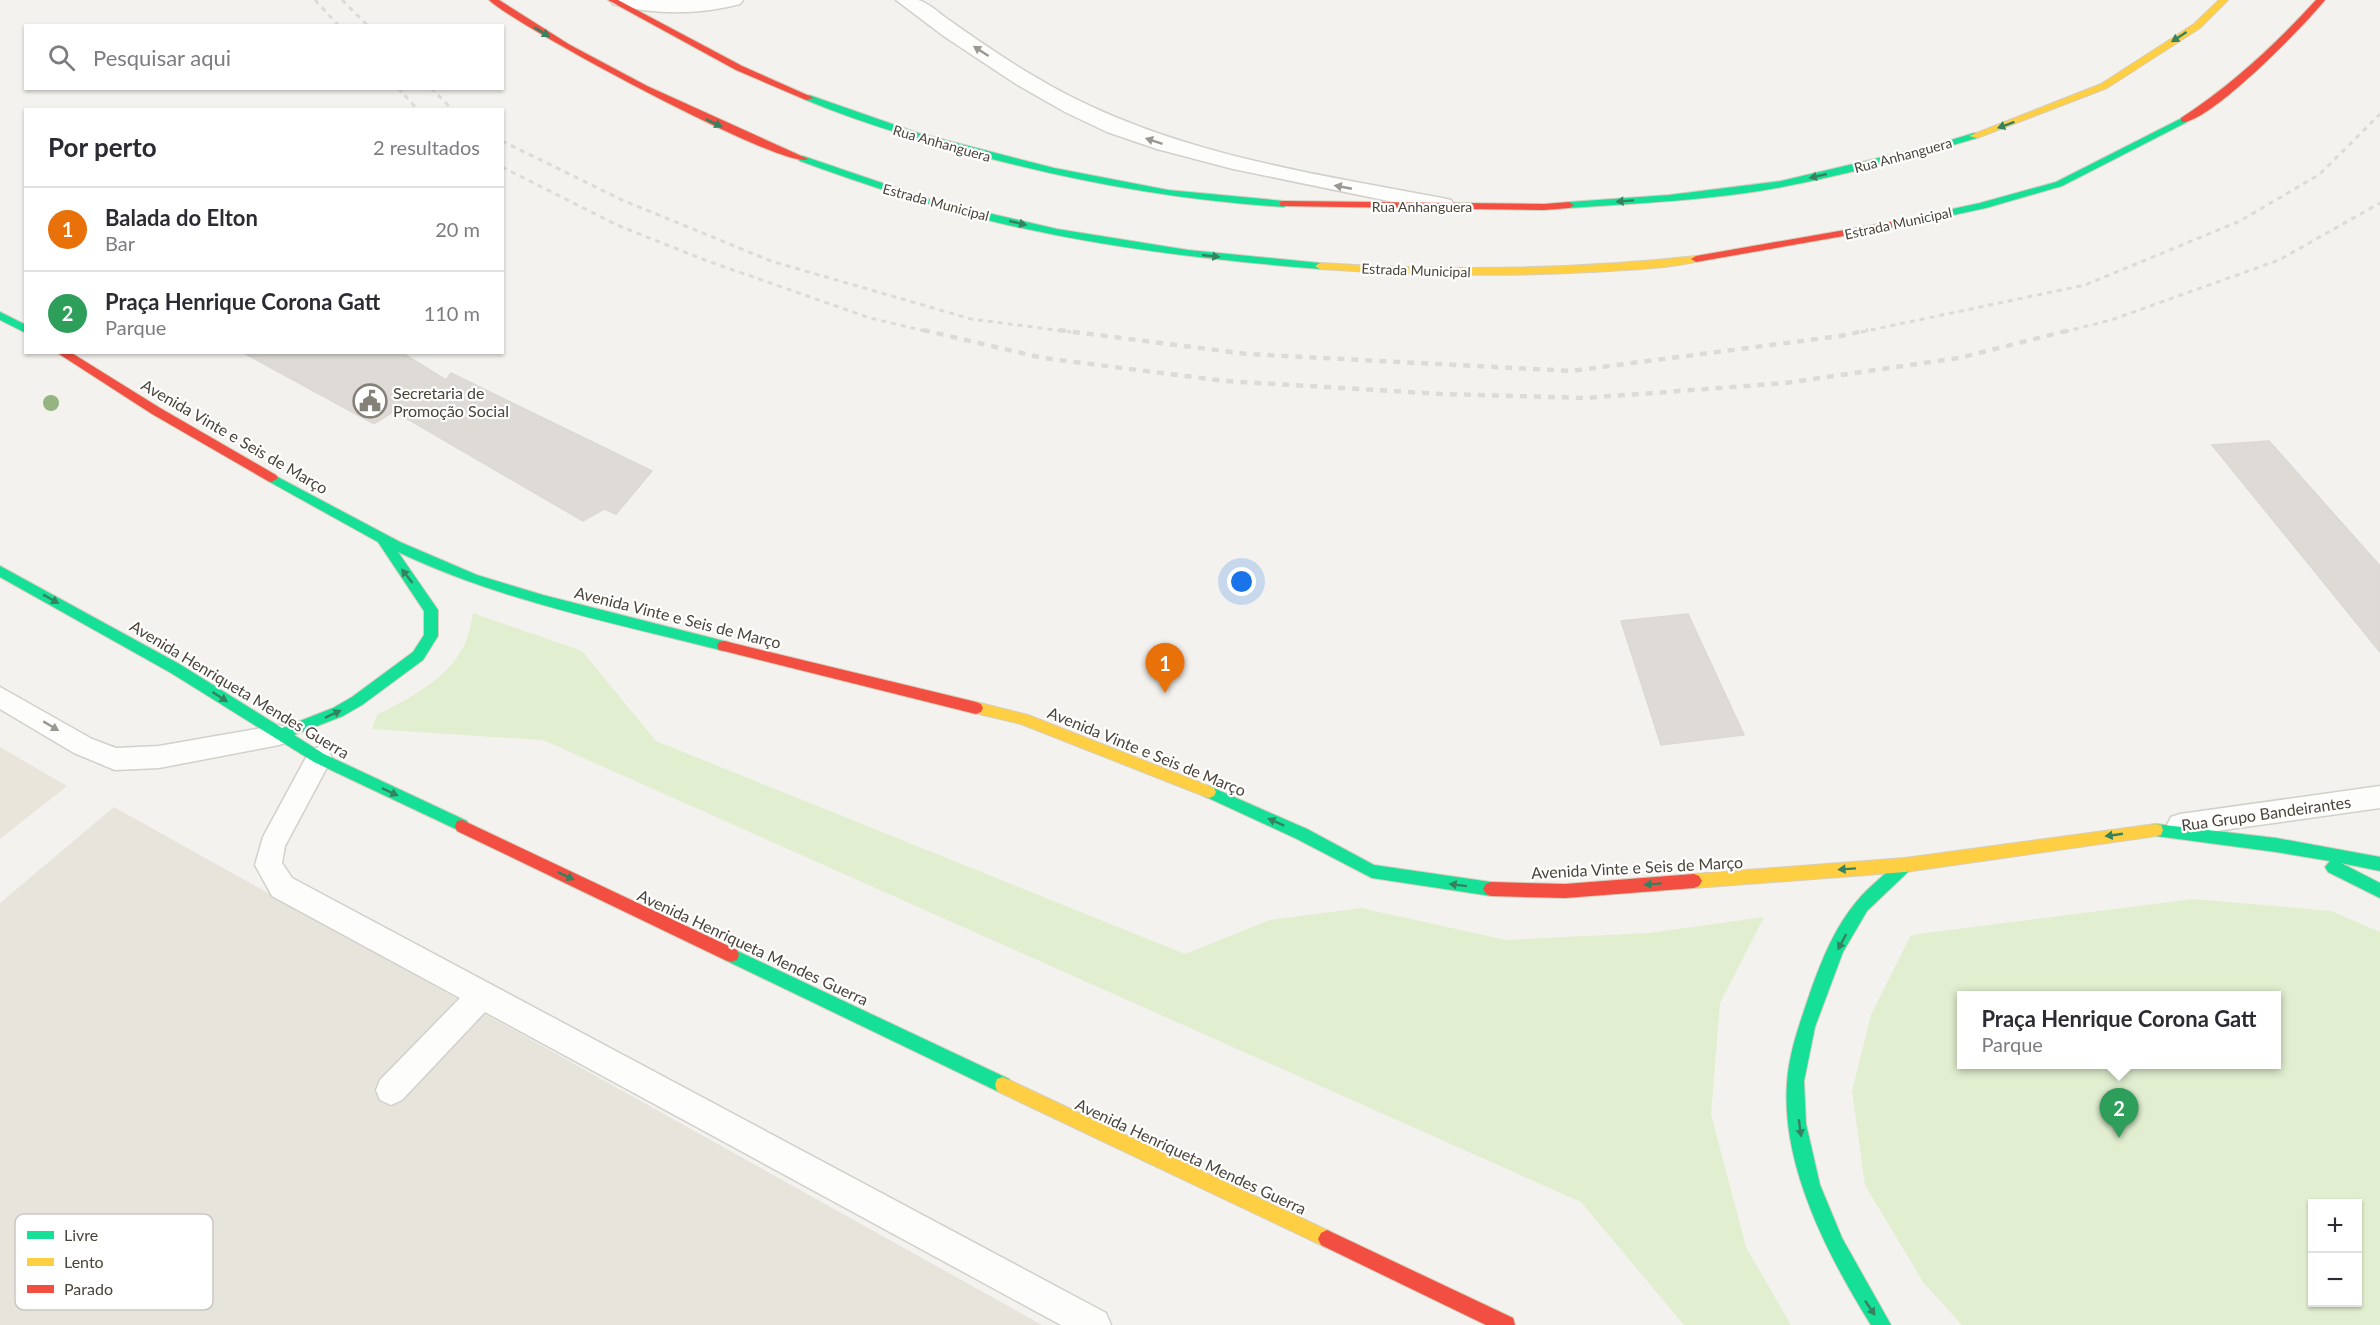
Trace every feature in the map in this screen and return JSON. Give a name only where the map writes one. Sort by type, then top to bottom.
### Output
[{"type":"main road","name":"Estrada Municipal","points":[[493,0],[525,22],[606,70],[724,127],[817,166],[946,207],[1048,230],[1171,252],[1289,265],[1437,272],[1547,271],[1680,261],[1806,242],[1892,225],[2051,187],[2165,130],[2236,86],[2270,55],[2321,0]]},
{"type":"main road","name":"Rua Anhanguera","points":[[612,0],[738,68],[825,105],[912,135],[1063,175],[1155,192],[1242,202],[1544,207],[1669,198],[1781,184],[1941,146],[1999,128],[2104,86],[2197,26],[2224,0]]},
{"type":"main road","points":[[0,315],[24,329]]},
{"type":"main road","name":"Avenida Vinte e Seis de Março","points":[[64,354],[156,411],[383,540],[439,565],[496,586],[817,670],[1023,719],[1193,785],[1302,834],[1372,871],[1452,885],[1498,890],[1565,891],[1905,865],[2152,829],[2277,845]]},
{"type":"main road","points":[[279,735],[338,712],[357,701],[418,656],[432,636],[431,610],[383,540]]},
{"type":"main road","name":"Avenida Henriqueta Mendes Guerra","points":[[0,571],[176,669],[319,758],[1506,1325]]},
{"type":"main road","points":[[2277,845],[2380,864]]},
{"type":"main road","points":[[2277,845],[2350,874],[2380,891]]},
{"type":"main road","points":[[1882,1325],[1835,1249],[1816,1196],[1795,1091],[1804,1036],[1821,981],[1858,911],[1905,865]]},
{"type":"street","points":[[620,0],[649,6],[683,8],[733,0]]},
{"type":"street","points":[[906,0],[1016,74],[1059,99],[1099,120],[1142,137],[1186,151],[1299,179],[1442,205]]},
{"type":"lane","points":[[0,697],[83,746],[115,759],[159,757],[279,735]]},
{"type":"lane","points":[[319,758],[272,845],[268,865],[282,887],[1094,1325]]},
{"type":"lane","name":"Rua Grupo Bandeirantes","points":[[2152,829],[2380,797]]},
{"type":"lane","points":[[391,1090],[483,994]]},
{"type":"shaded area","points":[[0,747],[67,786],[0,839]]},
{"type":"shaded area","points":[[114,807],[1042,1325],[0,1325],[0,903]]},
{"type":"green space","points":[[473,613],[582,651],[656,741],[1185,954],[1270,920],[1361,908],[1506,940],[1649,933],[1764,917],[1720,1003],[1711,1114],[1746,1247],[1791,1325],[1684,1325],[1581,1202],[543,740],[372,729],[377,715],[428,686],[450,666],[466,641]]},
{"type":"green space","points":[[2193,899],[2331,911],[2380,932],[2380,1325],[1962,1325],[1923,1282],[1865,1185],[1852,1091],[1871,1015],[1911,935]]},
{"type":"building","points":[[246,354],[404,354],[446,380],[451,373],[652,471],[616,514],[604,509],[583,521],[394,411],[374,424]]},
{"type":"building","points":[[2269,441],[2380,566],[2380,652],[2212,445]]},
{"type":"building","points":[[1688,614],[1744,735],[1661,745],[1621,621]]},
{"type":"railway","points":[[315,0],[337,24]]},
{"type":"railway","points":[[342,0],[366,24]]},
{"type":"railway","points":[[400,90],[416,108]]},
{"type":"railway","points":[[433,90],[451,108]]},
{"type":"railway","points":[[1861,332],[2085,285],[2240,221],[2320,174],[2380,114]]},
{"type":"railway","points":[[504,142],[622,200],[771,261],[971,319],[1071,332]]},
{"type":"railway","points":[[504,168],[617,225],[702,259],[870,318],[929,332]]},
{"type":"railway","points":[[2064,332],[2111,320],[2279,260],[2380,203]]},
{"type":"railway","points":[[923,330],[1043,358],[1225,381],[1442,394],[1585,398],[1786,383],[1959,358],[2070,330]]},
{"type":"railway","points":[[1059,330],[1247,354],[1571,371],[1840,336],[1868,330]]},
{"type":"traffic: fast","points":[[809,98],[851,115],[915,135],[1092,180],[1207,198],[1284,204]]},
{"type":"traffic: fast","points":[[1902,223],[1982,206],[2059,184],[2184,120]]},
{"type":"traffic: fast","points":[[1569,205],[1669,198],[1781,184],[1974,136]]},
{"type":"traffic: fast","points":[[803,159],[928,202],[1057,232],[1188,253],[1320,266]]},
{"type":"traffic: fast","points":[[0,315],[24,329]]},
{"type":"traffic: fast","points":[[272,478],[333,513],[438,565],[543,600],[724,646]]},
{"type":"traffic: fast","points":[[279,735],[338,712],[357,701],[418,656],[431,636],[431,610],[383,540]]},
{"type":"traffic: fast","points":[[0,571],[176,669],[319,758],[462,826]]},
{"type":"traffic: fast","points":[[1209,792],[1302,834],[1372,871],[1491,889]]},
{"type":"traffic: fast","points":[[2156,830],[2276,845],[2380,864]]},
{"type":"traffic: fast","points":[[1882,1325],[1850,1272],[1822,1215],[1803,1155],[1797,1124],[1795,1081],[1807,1027],[1837,947],[1862,906],[1905,865]]},
{"type":"traffic: fast","points":[[2333,867],[2380,891]]},
{"type":"traffic: fast","points":[[731,955],[1003,1085]]},
{"type":"traffic: slow","points":[[1974,136],[2104,86],[2197,26],[2224,0]]},
{"type":"traffic: slow","points":[[1320,266],[1414,271],[1508,272],[1603,268],[1696,259]]},
{"type":"traffic: slow","points":[[976,708],[1023,719],[1209,792]]},
{"type":"traffic: slow","points":[[1694,881],[1905,865],[2156,830]]},
{"type":"traffic: slow","points":[[1003,1085],[1327,1239]]},
{"type":"traffic: jam","points":[[493,0],[529,24],[605,68],[722,125],[803,159]]},
{"type":"traffic: jam","points":[[612,0],[739,68],[809,98]]},
{"type":"traffic: jam","points":[[2184,120],[2204,108],[2240,80],[2290,34],[2321,0]]},
{"type":"traffic: jam","points":[[1284,204],[1544,207],[1569,205]]},
{"type":"traffic: jam","points":[[1696,259],[1902,223]]},
{"type":"traffic: jam","points":[[64,354],[156,411],[272,478]]},
{"type":"traffic: jam","points":[[724,646],[976,708]]},
{"type":"traffic: jam","points":[[462,826],[731,955]]},
{"type":"traffic: jam","points":[[1491,889],[1565,891],[1694,881]]},
{"type":"traffic: jam","points":[[1327,1239],[1506,1325]]},
{"type":"place","name":"Secretaria de Promoção Social","points":[[370,401]]},
{"type":"place","name":"Balada do Elton","points":[[1165,693]]},
{"type":"place","name":"Praça Henrique Corona Gatt","points":[[2119,1138]]}]
